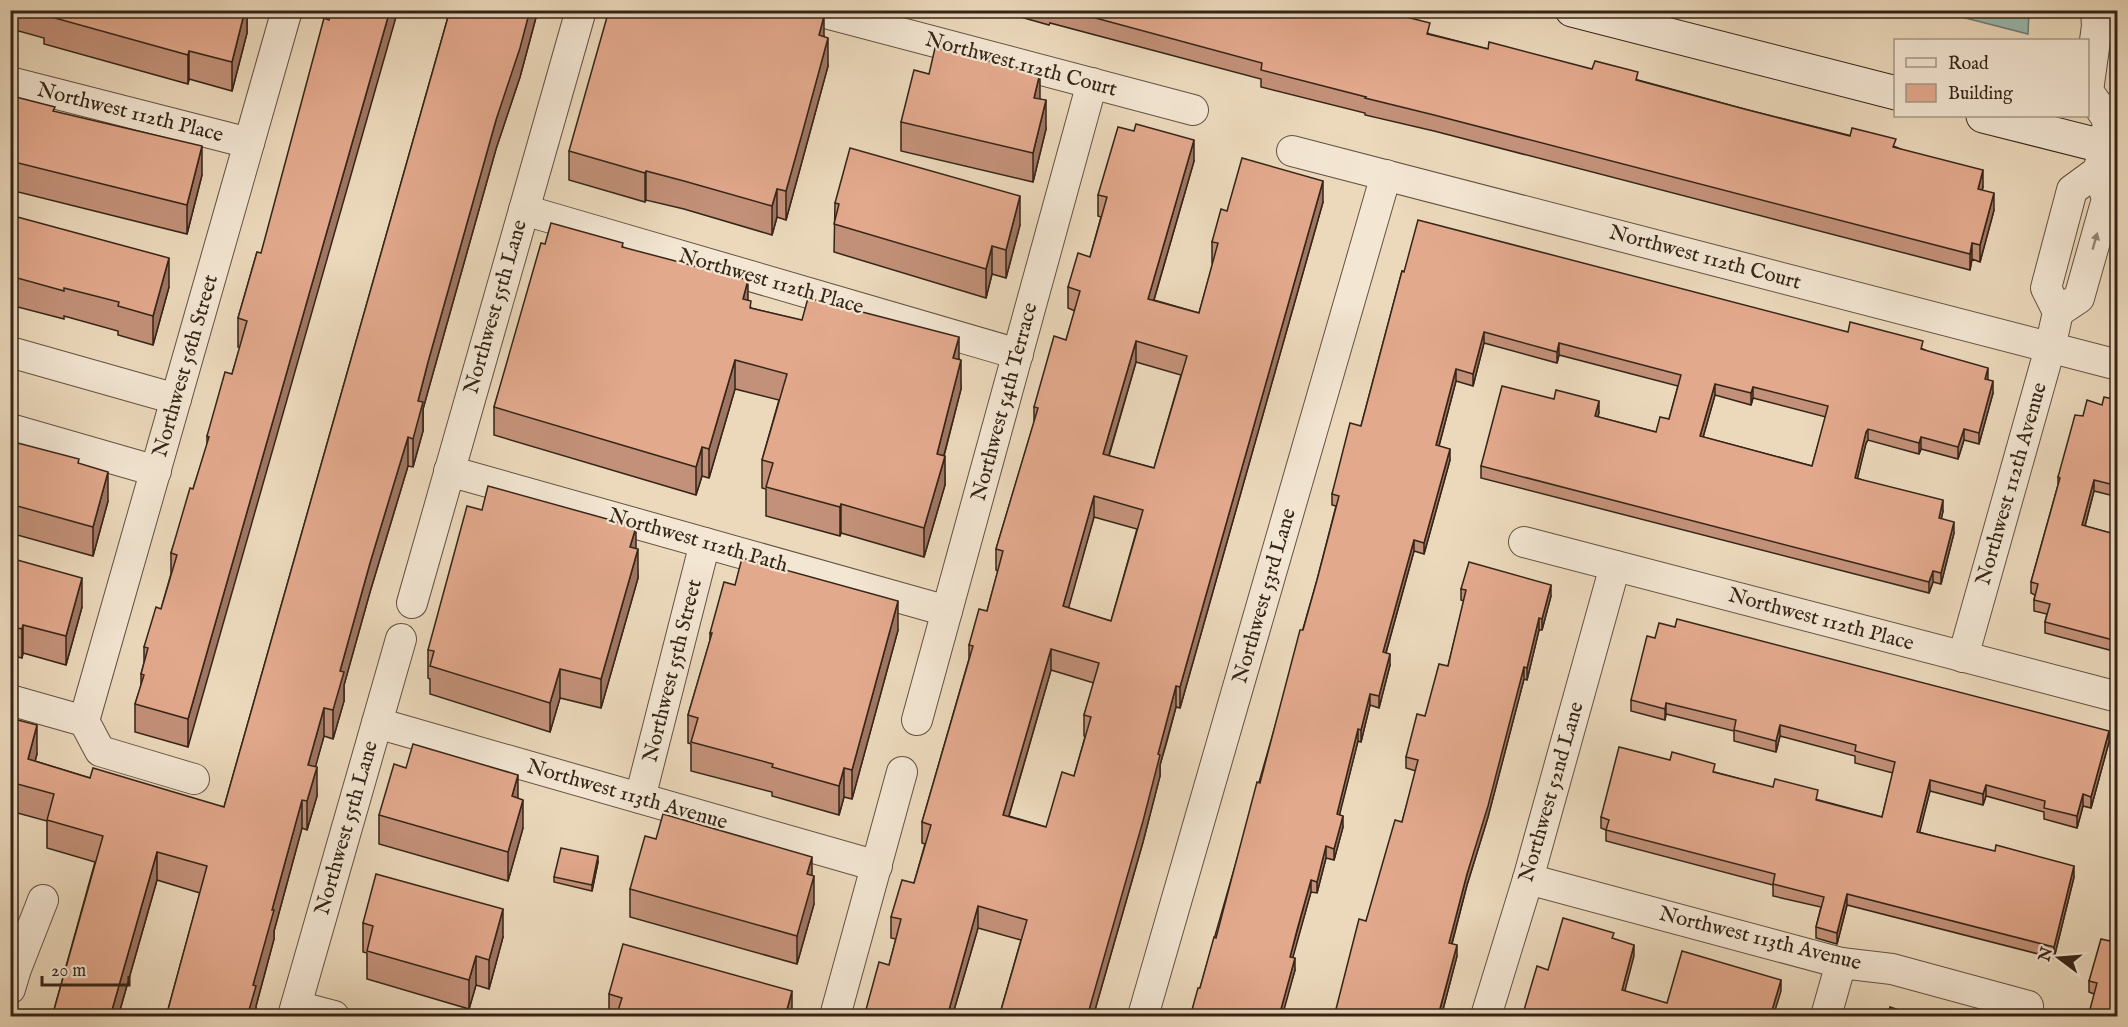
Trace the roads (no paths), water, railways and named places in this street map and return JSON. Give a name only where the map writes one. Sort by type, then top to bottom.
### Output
[{"type":"street","name":"Northwest 56th Street","points":[[84,721],[287,10]]},
{"type":"street","name":"Northwest 55th Lane","points":[[412,603],[581,10]]},
{"type":"street","name":"Northwest 112th Court","points":[[814,10],[886,20],[1092,83],[1193,110]]},
{"type":"street","points":[[1572,10],[1894,92]]},
{"type":"street","name":"Northwest 112th Avenue","points":[[2089,84],[2097,26],[2096,10]]},
{"type":"street","name":"Northwest 112th Place","points":[[10,82],[249,143]]},
{"type":"street","name":"Northwest 54th Terrace","points":[[917,720],[1092,83]]},
{"type":"street","name":"Northwest 112th Avenue","points":[[1963,657],[2050,348],[2058,312],[2079,298],[2107,199],[2109,139],[2089,93]]},
{"type":"street","points":[[1988,117],[2109,139]]},
{"type":"street","name":"Northwest 112th Court","points":[[1292,151],[2118,365]]},
{"type":"street","name":"Northwest 53rd Lane","points":[[1143,1017],[1386,175]]},
{"type":"street","name":"Northwest 112th Place","points":[[524,210],[1018,354]]},
{"type":"street","points":[[10,352],[176,399]]},
{"type":"street","points":[[10,429],[156,471]]},
{"type":"street","name":"Northwest 112th Path","points":[[449,471],[947,610]]},
{"type":"street","name":"Northwest 112th Place","points":[[1524,542],[2118,697]]},
{"type":"street","name":"Northwest 55th Street","points":[[640,798],[705,543]]},
{"type":"street","name":"Northwest 52nd Lane","points":[[1486,1017],[1528,879],[1616,566]]},
{"type":"street","name":"Northwest 55th Lane","points":[[295,1011],[401,639]]},
{"type":"street","points":[[10,700],[84,721],[100,751],[194,779]]},
{"type":"street","name":"Northwest 113th Avenue","points":[[377,723],[877,866]]},
{"type":"street","points":[[835,1017],[902,772]]},
{"type":"street","name":"Northwest 113th Avenue","points":[[1528,879],[1841,963],[1892,969],[2028,1006]]},
{"type":"street","points":[[12,976],[43,900]]},
{"type":"street","points":[[1826,1017],[1841,963]]},
{"type":"street","points":[[295,1011],[334,1017]]},
{"type":"water","points":[[1938,11],[2029,11],[2028,34]]}]
